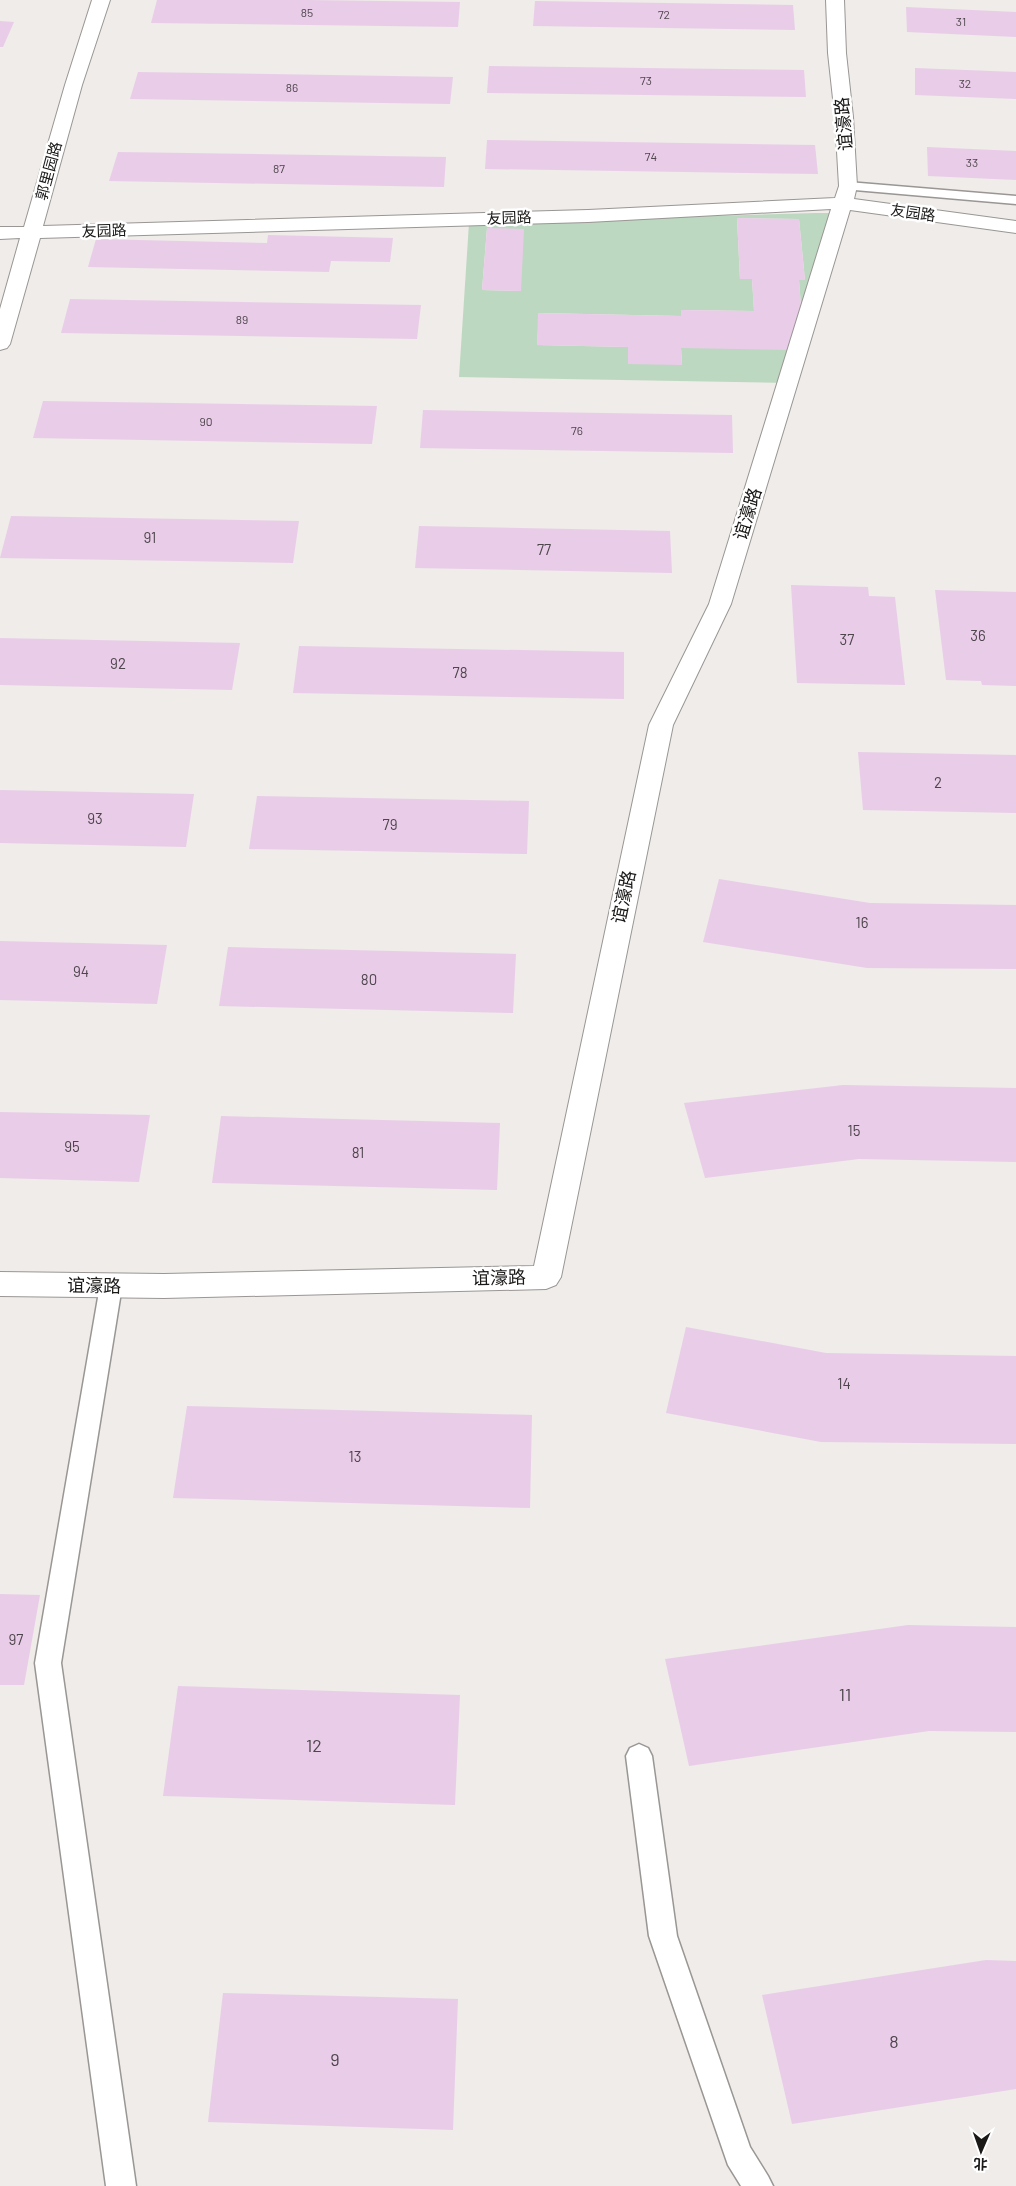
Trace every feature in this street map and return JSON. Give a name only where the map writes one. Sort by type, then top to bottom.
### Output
[{"type":"street","name":"郭里园路","points":[[0,344],[53,152],[101,0]]},
{"type":"street","name":"谊濠路","points":[[0,1284],[111,1286],[546,1277],[661,725],[720,604],[846,195],[844,117],[836,53],[835,0]]},
{"type":"street","name":"友园路","points":[[0,233],[578,216],[846,195],[1016,228]]},
{"type":"lane","points":[[846,195],[1016,200]]},
{"type":"lane","points":[[111,1286],[48,1663],[121,2186]]},
{"type":"lane","points":[[639,1756],[663,1936],[738,2154],[758,2186]]},
{"type":"green space","points":[[849,213],[788,383],[459,377],[469,223]],"holes":[[[737,218],[799,219],[805,280],[799,280],[802,320],[681,348],[682,364],[629,364],[628,347],[537,345],[539,313],[681,316],[682,310],[754,311],[752,279],[740,279]],[[487,228],[521,291],[482,290]]]},
{"type":"building","points":[[157,0],[460,2],[458,27],[151,23]]},
{"type":"building","points":[[535,1],[793,5],[795,30],[533,26]]},
{"type":"building","points":[[906,7],[1016,12],[1016,37],[907,32]]},
{"type":"building","points":[[0,21],[14,22],[3,47],[0,47]]},
{"type":"building","points":[[489,66],[804,70],[806,97],[487,93]]},
{"type":"building","points":[[915,68],[1016,72],[1016,99],[915,95]]},
{"type":"building","points":[[138,72],[453,77],[450,104],[130,99]]},
{"type":"building","points":[[487,140],[815,145],[818,174],[485,169]]},
{"type":"building","points":[[927,147],[1016,151],[1016,180],[928,176]]},
{"type":"building","points":[[118,152],[446,157],[444,187],[109,181]]},
{"type":"building","points":[[737,218],[799,219],[805,280],[799,280],[802,320],[791,350],[681,348],[682,365],[628,364],[628,347],[537,345],[538,313],[681,316],[681,310],[754,311],[752,279],[740,279]]},
{"type":"building","points":[[487,228],[524,229],[521,291],[482,290]]},
{"type":"building","points":[[268,235],[393,238],[390,262],[331,261],[329,272],[88,267],[96,239],[267,243]]},
{"type":"building","points":[[70,299],[421,305],[417,339],[61,333]]},
{"type":"building","points":[[43,401],[377,406],[372,444],[33,438]]},
{"type":"building","points":[[423,410],[732,415],[733,453],[420,448]]},
{"type":"building","points":[[11,516],[299,521],[293,563],[0,558]]},
{"type":"building","points":[[419,526],[670,531],[672,573],[415,568]]},
{"type":"building","points":[[791,585],[868,587],[869,596],[895,597],[905,685],[797,683]]},
{"type":"building","points":[[935,590],[1016,592],[1016,686],[982,685],[981,681],[946,680]]},
{"type":"building","points":[[0,638],[240,643],[232,690],[0,685]]},
{"type":"building","points":[[299,646],[624,652],[624,699],[293,693]]},
{"type":"building","points":[[858,752],[1016,755],[1016,813],[863,810]]},
{"type":"building","points":[[0,790],[194,794],[186,847],[0,843]]},
{"type":"building","points":[[257,796],[529,801],[527,854],[249,849]]},
{"type":"building","points":[[719,879],[870,903],[1016,905],[1016,969],[867,968],[703,942]]},
{"type":"building","points":[[0,941],[167,945],[157,1004],[0,1000]]},
{"type":"building","points":[[228,947],[516,954],[513,1013],[219,1006]]},
{"type":"building","points":[[843,1085],[1016,1088],[1016,1162],[859,1159],[705,1178],[684,1103]]},
{"type":"building","points":[[0,1112],[150,1115],[139,1182],[0,1178]]},
{"type":"building","points":[[221,1116],[500,1123],[497,1190],[212,1183]]},
{"type":"building","points":[[686,1327],[826,1353],[1016,1356],[1016,1444],[821,1442],[666,1413]]},
{"type":"building","points":[[187,1406],[532,1415],[530,1508],[173,1498]]},
{"type":"building","points":[[0,1594],[40,1595],[24,1685],[0,1685]]},
{"type":"building","points":[[908,1625],[1016,1627],[1016,1732],[929,1731],[689,1766],[665,1659]]},
{"type":"building","points":[[178,1686],[460,1695],[455,1805],[163,1796]]},
{"type":"building","points":[[986,1960],[1016,1961],[1016,2089],[792,2124],[762,1995]]},
{"type":"building","points":[[223,1993],[458,1999],[453,2130],[208,2122]]}]
